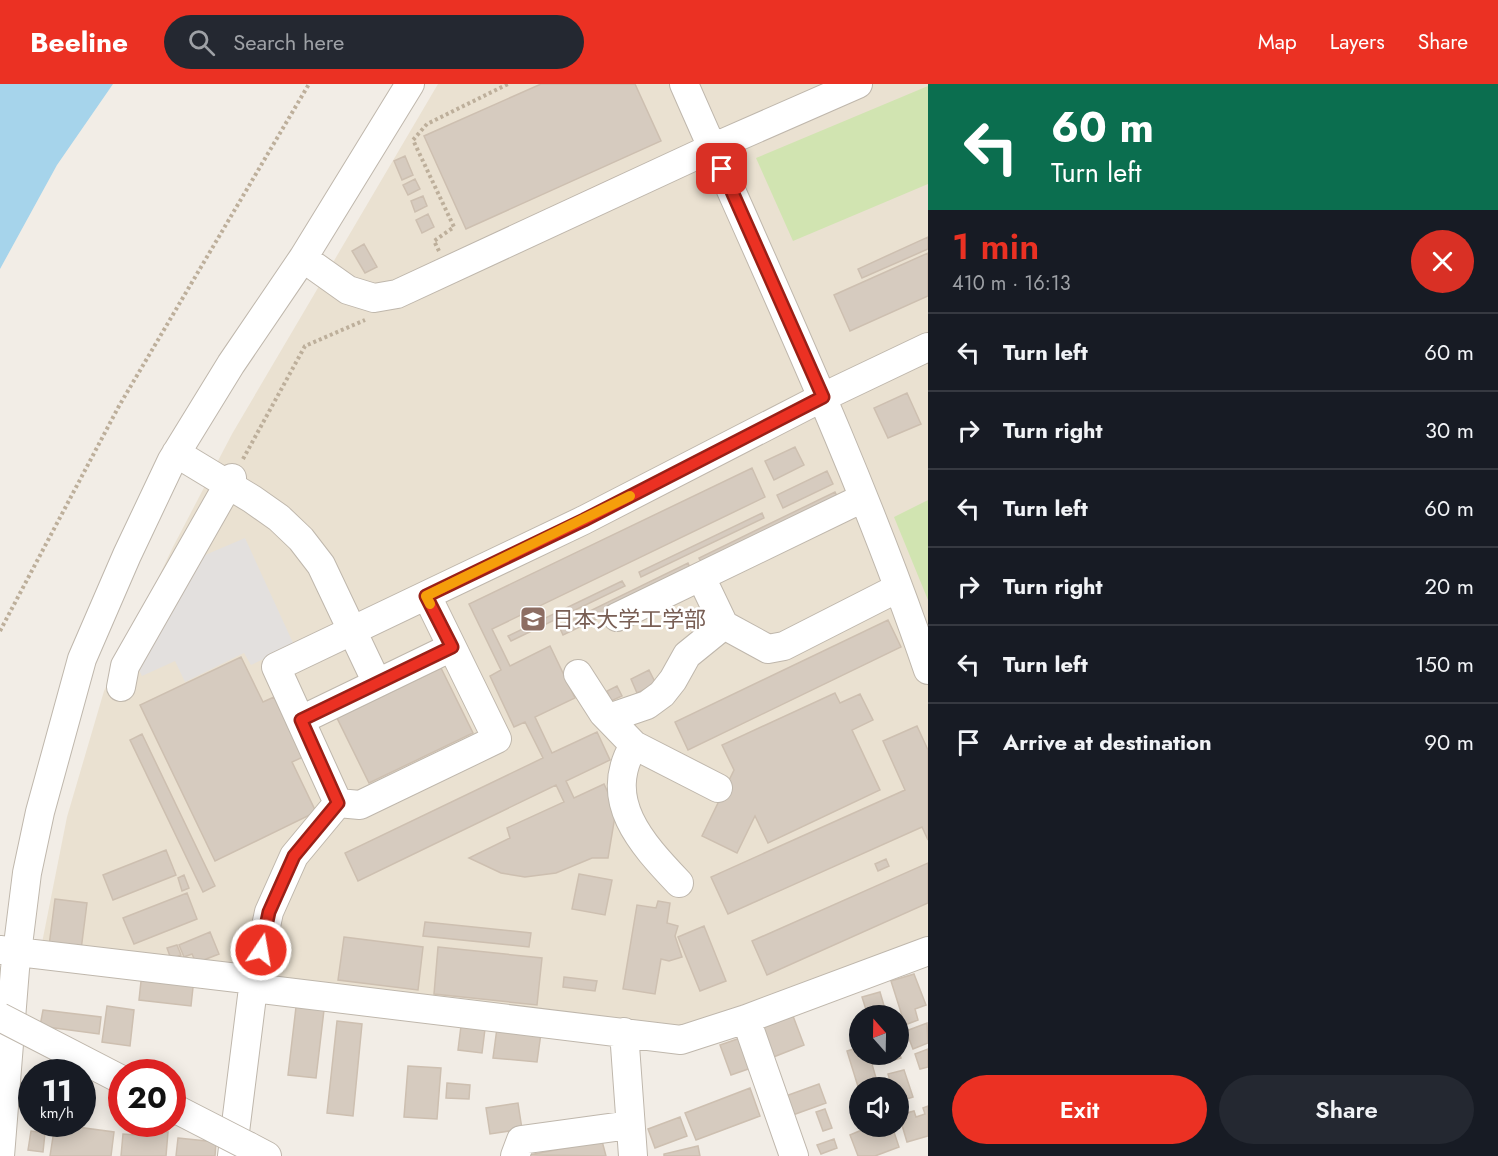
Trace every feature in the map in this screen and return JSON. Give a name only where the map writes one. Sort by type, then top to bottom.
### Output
[{"type":"street","points":[[0,1156],[8,951],[40,812],[82,659],[127,555],[176,453],[231,364],[303,258],[410,84]]},
{"type":"street","points":[[684,84],[823,397],[928,670]]},
{"type":"street","points":[[303,258],[348,290],[374,298],[397,294],[851,85]]},
{"type":"street","points":[[338,803],[276,667],[584,520],[823,397],[928,346]]},
{"type":"street","points":[[176,453],[230,481],[279,518],[301,539],[321,565],[377,683]]},
{"type":"street","points":[[121,687],[125,666],[230,481]]},
{"type":"street","points":[[617,617],[863,498]]},
{"type":"street","points":[[701,577],[724,625],[768,649],[784,646],[898,588]]},
{"type":"street","points":[[338,803],[360,806],[497,739],[426,596]]},
{"type":"street","points":[[609,718],[647,705],[662,694],[687,655],[724,625]]},
{"type":"street","points":[[301,720],[452,647]]},
{"type":"street","points":[[578,674],[609,718],[634,745],[718,788]]},
{"type":"street","points":[[634,745],[625,760],[621,778],[621,795],[634,827],[657,860],[679,883]]},
{"type":"street","points":[[186,1115],[249,1153],[253,988],[269,912],[294,856],[338,803]]},
{"type":"street","points":[[8,951],[246,979],[253,988],[681,1040],[928,951]]},
{"type":"street","points":[[0,1017],[108,1073]]},
{"type":"street","points":[[746,1018],[794,1156]]},
{"type":"street","points":[[624,1032],[633,1156]]},
{"type":"street","points":[[515,1156],[520,1140],[630,1125]]},
{"type":"path","points":[[0,631],[118,406],[309,84]]},
{"type":"path","points":[[448,271],[434,241],[454,227],[413,140],[427,124],[508,84]]},
{"type":"path","points":[[230,481],[305,346],[366,320]]},
{"type":"shaded area","name":"日本大学工学部","points":[[438,84],[928,84],[928,937],[683,1028],[41,948],[67,817],[104,691],[173,547],[232,434]]},
{"type":"shaded area","points":[[245,538],[294,645],[251,665],[244,653],[185,682],[175,661],[142,676],[136,664],[198,558]]},
{"type":"green space","points":[[928,86],[928,184],[793,241],[756,158]]},
{"type":"green space","points":[[928,500],[928,600],[894,517]]},
{"type":"water","points":[[0,84],[113,84],[57,165],[0,269]]},
{"type":"building","points":[[541,84],[635,84],[661,141],[466,229],[424,136]]},
{"type":"building","points":[[405,156],[413,175],[402,180],[394,161]]},
{"type":"building","points":[[415,179],[420,189],[408,195],[403,185]]},
{"type":"building","points":[[423,196],[427,206],[415,212],[411,201]]},
{"type":"building","points":[[428,214],[434,227],[422,233],[416,220]]},
{"type":"building","points":[[928,237],[928,249],[862,278],[858,269]]},
{"type":"building","points":[[364,244],[377,267],[365,273],[352,251]]},
{"type":"building","points":[[928,253],[928,296],[850,331],[834,295]]},
{"type":"building","points":[[907,393],[921,424],[888,438],[874,408]]},
{"type":"building","points":[[795,447],[804,465],[774,480],[765,461]]},
{"type":"building","points":[[752,468],[765,497],[492,629],[510,666],[550,646],[575,698],[535,717],[552,753],[597,732],[610,760],[566,781],[574,798],[604,784],[616,810],[608,858],[592,858],[556,873],[525,877],[501,873],[469,858],[510,838],[507,828],[564,802],[556,785],[358,881],[345,853],[543,758],[525,722],[514,727],[490,676],[501,670],[469,604]]},
{"type":"building","points":[[827,471],[833,484],[783,508],[777,495]]},
{"type":"building","points":[[835,492],[841,504],[705,569],[699,558]]},
{"type":"building","points":[[762,513],[764,518],[641,577],[639,572]]},
{"type":"building","points":[[688,563],[692,573],[563,635],[559,626]]},
{"type":"building","points":[[622,581],[625,586],[511,641],[508,636]]},
{"type":"building","points":[[888,620],[901,647],[688,750],[675,722]]},
{"type":"building","points":[[241,657],[263,702],[274,697],[303,757],[292,762],[316,812],[215,861],[140,705]]},
{"type":"building","points":[[441,668],[473,733],[369,783],[337,718]]},
{"type":"building","points":[[649,670],[656,684],[637,693],[631,679]]},
{"type":"building","points":[[617,686],[622,696],[611,701],[607,691]]},
{"type":"building","points":[[835,693],[840,703],[860,694],[873,720],[852,730],[880,790],[768,843],[755,816],[737,853],[702,836],[734,770],[722,745]]},
{"type":"building","points":[[917,726],[928,750],[928,840],[922,827],[728,914],[711,877],[905,790],[883,741]]},
{"type":"building","points":[[142,734],[215,886],[203,892],[130,740]]},
{"type":"building","points":[[166,850],[176,875],[113,900],[103,875]]},
{"type":"building","points":[[886,859],[889,866],[878,871],[875,864]]},
{"type":"building","points":[[928,863],[928,903],[767,975],[752,941]]},
{"type":"building","points":[[579,874],[612,880],[605,915],[572,909]]},
{"type":"building","points":[[184,875],[189,888],[182,891],[178,878]]},
{"type":"building","points":[[187,893],[197,919],[134,944],[123,918]]},
{"type":"building","points":[[55,899],[87,903],[81,950],[49,946]]},
{"type":"building","points":[[658,901],[670,903],[667,923],[678,926],[675,936],[682,957],[669,961],[661,959],[655,994],[623,989],[637,905],[656,908]]},
{"type":"building","points":[[425,922],[531,933],[529,947],[423,936]]},
{"type":"building","points":[[704,926],[726,981],[700,991],[678,937]]},
{"type":"building","points":[[210,932],[219,954],[196,963],[192,954],[184,957],[179,945]]},
{"type":"building","points":[[344,937],[423,947],[418,990],[338,980]]},
{"type":"building","points":[[177,945],[181,955],[171,959],[167,948]]},
{"type":"building","points":[[438,947],[542,958],[537,1005],[434,994]]},
{"type":"building","points":[[142,972],[194,978],[191,1006],[139,1000]]},
{"type":"building","points":[[914,974],[926,1005],[915,1009],[918,1020],[909,1023],[909,1005],[899,1005],[891,981]]},
{"type":"building","points":[[564,977],[597,981],[595,991],[563,987]]},
{"type":"building","points":[[880,992],[884,1005],[865,1005],[862,997]]},
{"type":"building","points":[[107,1006],[134,1010],[130,1046],[102,1042]]},
{"type":"building","points":[[296,1007],[324,1010],[316,1078],[288,1075]]},
{"type":"building","points":[[43,1010],[101,1017],[99,1034],[40,1026]]},
{"type":"building","points":[[793,1016],[804,1045],[771,1058],[760,1029]]},
{"type":"building","points":[[337,1021],[362,1024],[353,1116],[327,1113]]},
{"type":"building","points":[[927,1023],[928,1043],[913,1049],[909,1039],[909,1030]]},
{"type":"building","points":[[461,1026],[485,1029],[482,1053],[458,1050]]},
{"type":"building","points":[[497,1028],[541,1033],[537,1062],[493,1058]]},
{"type":"building","points":[[746,1036],[757,1066],[731,1075],[720,1045]]},
{"type":"building","points":[[928,1049],[928,1067],[920,1069],[915,1054]]},
{"type":"building","points":[[851,1065],[872,1065],[876,1077],[855,1077]]},
{"type":"building","points":[[408,1066],[441,1068],[437,1119],[404,1117]]},
{"type":"building","points":[[904,1070],[906,1077],[889,1077],[888,1074]]},
{"type":"building","points":[[447,1083],[470,1085],[469,1099],[446,1098]]},
{"type":"building","points":[[819,1084],[826,1103],[790,1116],[783,1097]]},
{"type":"building","points":[[909,1085],[913,1097],[909,1098]]},
{"type":"building","points":[[750,1088],[760,1116],[696,1140],[685,1113]]},
{"type":"building","points":[[518,1103],[522,1129],[490,1134],[486,1108]]},
{"type":"building","points":[[928,1106],[928,1136],[907,1142],[906,1137],[909,1137],[909,1112],[914,1111],[916,1117],[925,1114],[923,1108]]},
{"type":"building","points":[[825,1109],[832,1128],[823,1131],[816,1112]]},
{"type":"building","points":[[680,1117],[687,1136],[655,1148],[648,1129]]},
{"type":"building","points":[[96,1130],[108,1131],[108,1137],[113,1137],[111,1156],[50,1156],[53,1137],[96,1137]]},
{"type":"building","points":[[30,1137],[45,1137],[43,1152],[28,1150]]},
{"type":"building","points":[[123,1137],[168,1137],[166,1156],[121,1156]]},
{"type":"building","points":[[851,1137],[896,1137],[899,1147],[875,1156],[858,1156]]},
{"type":"building","points":[[178,1138],[216,1142],[215,1156],[176,1156]]},
{"type":"building","points":[[834,1139],[837,1148],[821,1154],[817,1145]]},
{"type":"building","points":[[602,1141],[606,1156],[529,1155]]},
{"type":"building","points":[[698,1146],[700,1156],[664,1156],[664,1154]]},
{"type":"slow traffic","points":[[430,604],[426,596],[630,496]]},
{"type":"place","name":"日本大学工学部","points":[[533,619]]},
{"type":"route","points":[[261,950],[269,912],[294,856],[338,803],[301,720],[452,647],[426,596],[584,520],[823,397],[722,169]]}]
